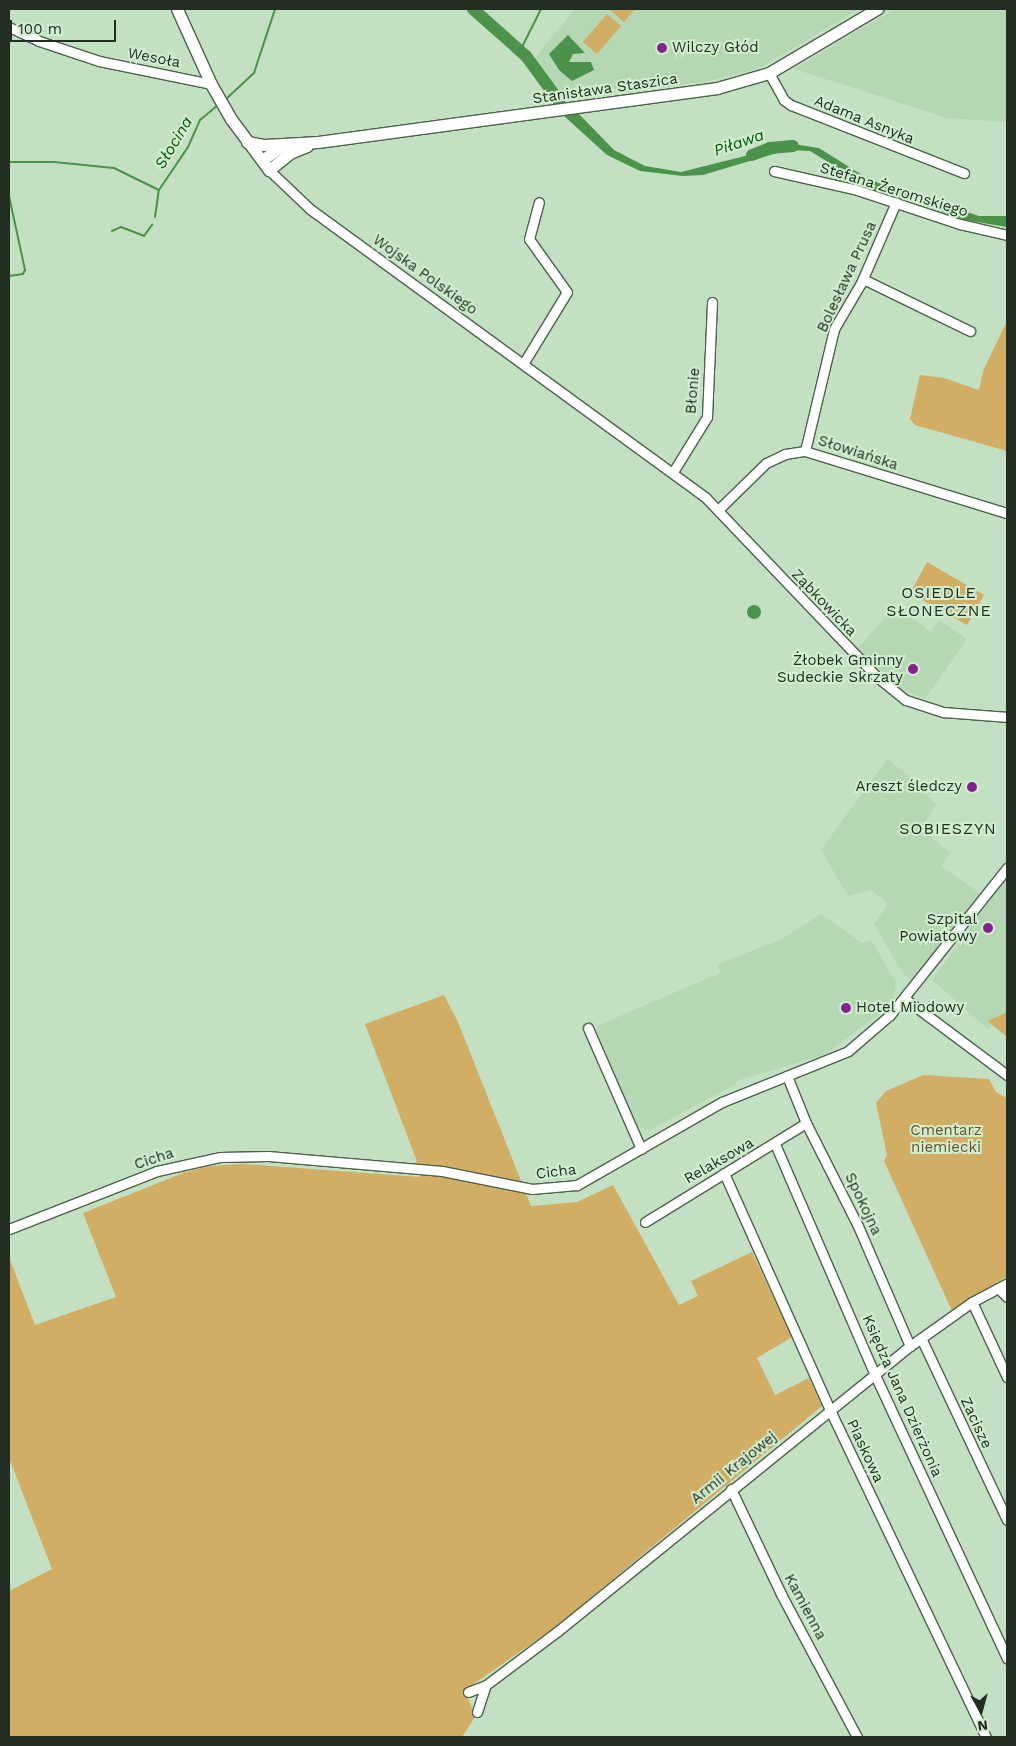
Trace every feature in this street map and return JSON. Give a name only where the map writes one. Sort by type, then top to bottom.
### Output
[{"type":"main road","name":"Wojska Polskiego","points":[[177,9],[211,84],[225,109],[247,142],[266,165]]},
{"type":"main road","name":"Stanisława Staszica","points":[[318,142],[686,93],[769,73],[878,9]]},
{"type":"main road","points":[[247,142],[285,144],[318,142]]},
{"type":"main road","points":[[266,165],[318,142]]},
{"type":"main road","points":[[266,165],[285,144]]},
{"type":"street","name":"Wesoła","points":[[9,27],[78,55],[211,84]]},
{"type":"street","name":"Adama Asnyka","points":[[769,73],[784,100],[791,105],[964,173]]},
{"type":"street","name":"Wojska Polskiego","points":[[266,165],[310,209],[673,472],[718,510]]},
{"type":"street","name":"Stefana Żeromskiego","points":[[774,171],[854,189],[960,224],[1007,235]]},
{"type":"street","points":[[524,364],[567,292],[529,239],[539,202]]},
{"type":"street","name":"Bolesława Prusa","points":[[805,451],[834,329],[863,279],[896,202]]},
{"type":"street","points":[[863,279],[970,331]]},
{"type":"street","name":"Błonie","points":[[673,472],[707,417],[712,302]]},
{"type":"street","name":"Słowiańska","points":[[718,510],[766,462],[785,454],[805,451],[1007,513]]},
{"type":"street","name":"Ząbkowicka","points":[[718,510],[876,676],[906,700],[944,712],[1007,717]]},
{"type":"street","name":"Cicha","points":[[9,1229],[157,1171],[220,1157],[268,1156],[442,1170],[544,1190],[586,1182],[722,1102],[848,1051],[884,1021],[904,998],[1007,868]]},
{"type":"street","points":[[904,998],[1007,1075]]},
{"type":"street","points":[[588,1028],[641,1149]]},
{"type":"street","name":"Spokojna","points":[[787,1076],[806,1123],[858,1226],[910,1346]]},
{"type":"street","name":"Relaksowa","points":[[645,1222],[775,1144],[806,1123]]},
{"type":"street","name":"Księdza Jana Dzierżonia","points":[[775,1144],[874,1373],[1007,1658]]},
{"type":"street","name":"Piaskowa","points":[[724,1173],[829,1408],[986,1737]]},
{"type":"street","name":"Armii Krajowej","points":[[468,1692],[486,1685],[558,1631],[874,1373],[972,1302],[1007,1283]]},
{"type":"street","points":[[998,1288],[1007,1296]]},
{"type":"street","points":[[972,1302],[1007,1377]]},
{"type":"street","name":"Zacisze","points":[[921,1338],[1007,1520]]},
{"type":"street","name":"Kamienna","points":[[731,1489],[781,1594],[857,1737]]},
{"type":"street","points":[[477,1712],[486,1685]]},
{"type":"shaded area","points":[[575,9],[859,9],[760,68],[705,82],[566,98],[534,59]]},
{"type":"shaded area","points":[[895,9],[1007,9],[1007,122],[947,118],[794,69]]},
{"type":"shaded area","points":[[568,35],[585,53],[573,54],[569,62],[591,62],[594,70],[572,81],[559,70],[549,54]]},
{"type":"shaded area","points":[[578,113],[614,150],[645,166],[681,172],[793,144],[819,148],[870,180],[979,216],[1007,216],[1007,227],[965,220],[898,195],[874,190],[810,151],[787,150],[703,175],[683,176],[640,171],[607,155],[564,116]]},
{"type":"shaded area","points":[[751,605],[757,605],[761,612],[757,619],[751,619],[747,615],[747,609]]},
{"type":"shaded area","name":"Żłobek Gminny Sudeckie Skrzaty","points":[[895,606],[930,631],[940,621],[967,639],[925,699],[902,689],[857,649]]},
{"type":"shaded area","points":[[887,759],[913,779],[936,805],[921,828],[950,853],[941,866],[980,893],[912,980],[903,974],[874,924],[888,904],[872,890],[848,896],[821,850]]},
{"type":"shaded area","name":"Szpital Powiatowy","points":[[1007,877],[1007,1019],[988,1029],[932,980]]},
{"type":"shaded area","points":[[821,914],[862,943],[871,940],[896,982],[893,1003],[826,1054],[736,1081],[736,1084],[650,1130],[635,1127],[597,1031],[599,1025],[720,973],[718,964],[782,939]]},
{"type":"green space","points":[[609,9],[635,9],[624,22]]},
{"type":"green space","points":[[607,14],[621,26],[597,54],[583,42]]},
{"type":"green space","points":[[1007,321],[1007,451],[915,425],[910,419],[920,375],[944,378],[979,390],[983,371]]},
{"type":"green space","points":[[927,562],[984,595],[967,625],[910,593]]},
{"type":"green space","points":[[444,995],[458,1022],[531,1206],[577,1202],[613,1185],[679,1305],[698,1296],[691,1281],[752,1252],[792,1337],[757,1358],[775,1395],[809,1378],[822,1406],[554,1628],[465,1690],[475,1717],[462,1737],[9,1737],[9,1591],[52,1569],[9,1458],[9,1257],[35,1325],[116,1297],[83,1213],[183,1173],[209,1166],[244,1164],[420,1177],[416,1159],[365,1024]]},
{"type":"green space","points":[[1007,1012],[1007,1037],[988,1021]]},
{"type":"green space","name":"Cmentarz niemiecki","points":[[923,1075],[989,1079],[996,1092],[1007,1098],[1007,1276],[952,1311],[884,1161],[887,1155],[876,1103],[886,1091]]},
{"type":"waterway","name":"Słocina","points":[[225,100],[254,73],[275,9]]},
{"type":"waterway","name":"Piława","points":[[473,9],[526,56],[559,101]]},
{"type":"waterway","points":[[520,51],[541,9]]},
{"type":"waterway","name":"Słocina","points":[[9,162],[54,162],[114,168],[159,190],[188,147],[200,120],[219,104]]},
{"type":"waterway","name":"Piława","points":[[752,155],[770,148],[793,146]]},
{"type":"waterway","points":[[155,217],[159,190]]},
{"type":"waterway","points":[[9,196],[25,270],[23,274],[9,276]]},
{"type":"waterway","points":[[112,231],[121,227],[144,236],[152,225]]},
{"type":"place","name":"Wilczy Głód","points":[[662,48]]},
{"type":"place","name":"Żłobek Gminny Sudeckie Skrzaty","points":[[913,669]]},
{"type":"place","name":"Areszt śledczy","points":[[972,787]]},
{"type":"place","name":"Szpital Powiatowy","points":[[988,928]]},
{"type":"place","name":"Hotel Miodowy","points":[[846,1008]]},
{"type":"district","name":"OSIEDLE SŁONECZNE","points":[[939,602]]},
{"type":"district","name":"SOBIESZYN","points":[[948,829]]}]
